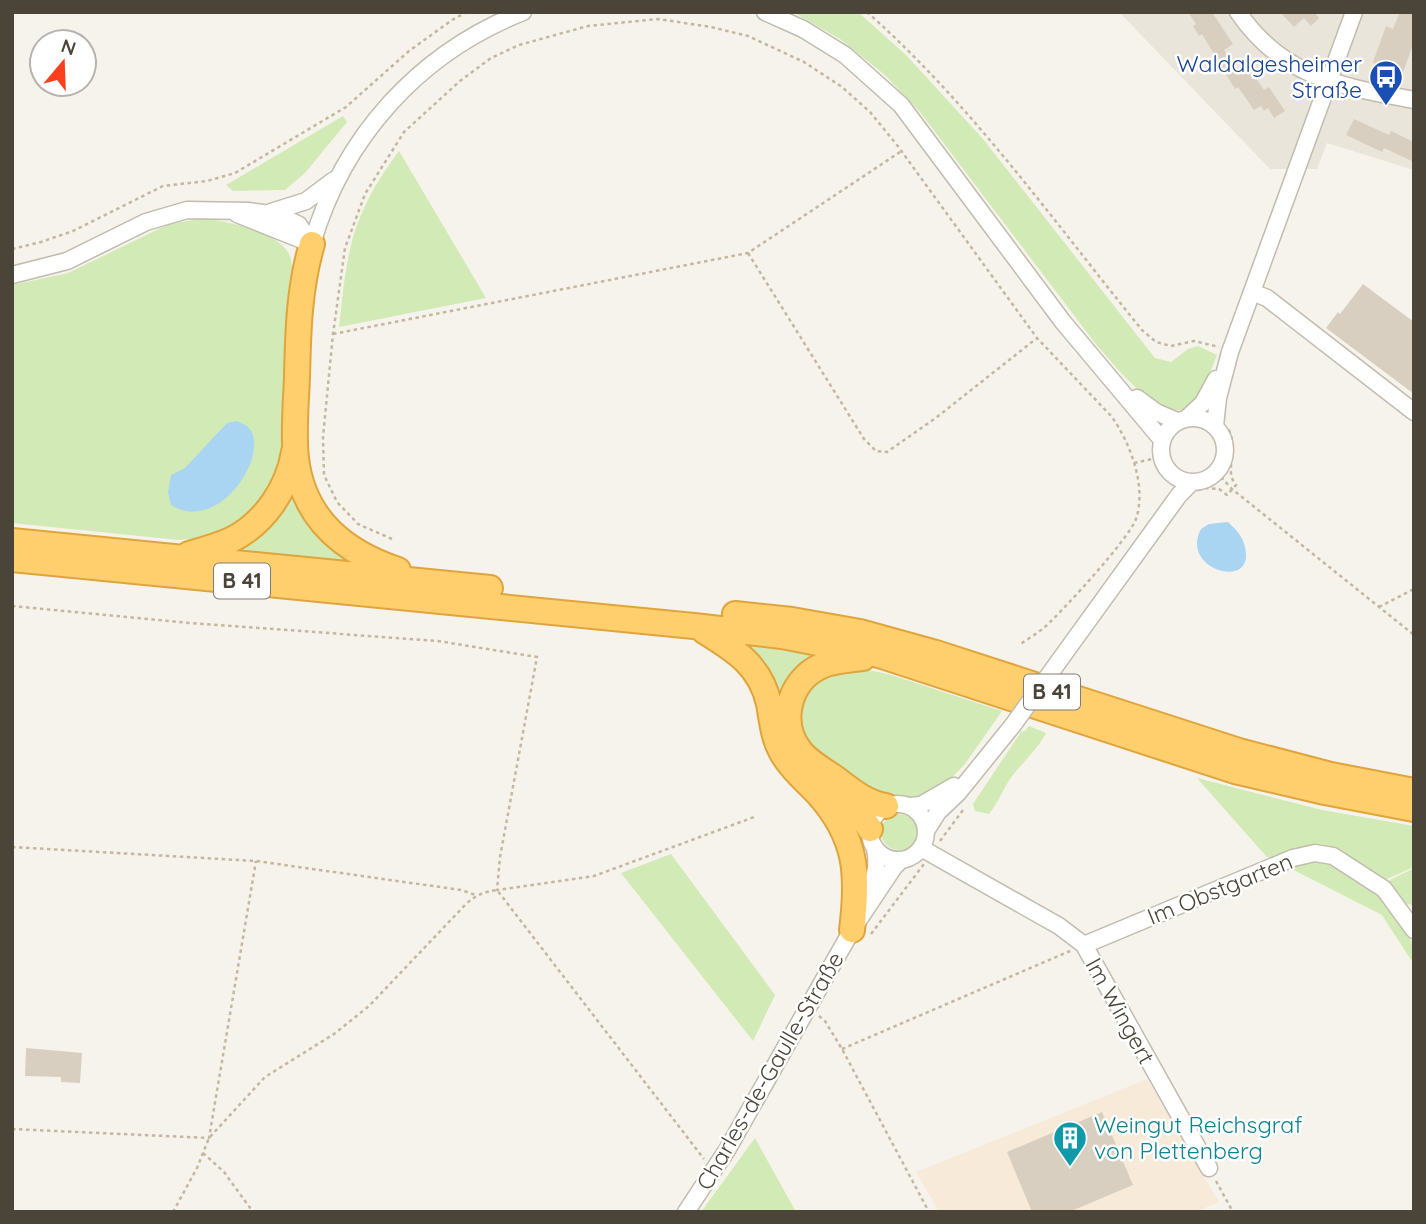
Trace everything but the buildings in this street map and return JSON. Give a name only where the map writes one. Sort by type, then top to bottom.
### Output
[{"type":"highway","name":"B 41","points":[[312,244],[303,283],[299,320],[295,444],[299,474],[306,495],[316,514],[336,537],[372,561],[437,583]]},
{"type":"highway","name":"B 41","points":[[181,557],[231,540],[254,525],[280,492],[290,469],[295,444]]},
{"type":"highway","name":"B 41","points":[[12,541],[792,620],[859,632],[936,653],[1239,751],[1331,775],[1414,791]]},
{"type":"highway","name":"B 41","points":[[12,559],[782,636],[879,655],[1235,771],[1414,809]]},
{"type":"highway","name":"B 41","points":[[694,626],[737,651],[758,674],[766,692],[776,742],[796,771],[833,813],[851,848],[857,878],[859,936]]},
{"type":"highway","name":"B 41","points":[[879,655],[829,663],[813,671],[794,690],[788,716],[791,735],[808,759],[864,799],[898,806]]},
{"type":"highway","name":"B 41","points":[[796,771],[857,810],[872,839]]},
{"type":"street","name":"B 41","points":[[312,244],[338,176],[374,121],[418,74],[460,43],[523,12]]},
{"type":"street","points":[[765,12],[803,29],[845,55],[901,105],[1063,322],[1162,440],[1168,495],[1153,529]]},
{"type":"street","points":[[1238,12],[1250,29],[1292,65],[1328,82],[1414,100]]},
{"type":"street","points":[[1215,426],[1218,398],[1230,352],[1354,12]]},
{"type":"street","points":[[267,213],[306,201],[338,176]]},
{"type":"street","points":[[12,275],[67,261],[159,217],[194,210],[267,213],[286,218],[299,225],[312,244]]},
{"type":"street","points":[[229,210],[312,244]]},
{"type":"street","points":[[1252,292],[1267,298],[1414,412]]},
{"type":"street","points":[[1162,440],[1168,429],[1203,403],[1230,352]]},
{"type":"street","points":[[1105,372],[1145,405],[1182,420],[1202,418],[1215,426],[1223,438],[1225,453],[1216,472],[1205,480],[1192,482],[1180,479],[1166,465]]},
{"type":"street","points":[[926,831],[938,812],[1013,725],[1153,529],[1192,482]]},
{"type":"street","points":[[898,806],[921,816],[926,831],[926,851],[901,860],[884,857],[872,839],[875,816],[898,806],[921,805],[937,799],[978,768]]},
{"type":"street","name":"Charles-de-Gaulle-Straße","points":[[859,936],[877,869],[878,859],[872,839]]},
{"type":"street","name":"Im Wingert","points":[[926,851],[1059,926],[1084,945],[1209,1168]]},
{"type":"street","name":"Im Obstgarten","points":[[1084,945],[1293,858],[1315,853],[1334,856],[1384,889],[1414,930]]},
{"type":"street","name":"Charles-de-Gaulle-Straße","points":[[686,1212],[714,1171],[807,1009],[859,936],[894,867],[901,860]]},
{"type":"path","points":[[12,249],[73,231],[163,187],[207,181],[235,173],[346,107],[409,51],[467,12]]},
{"type":"path","points":[[658,19],[659,12]]},
{"type":"path","points":[[867,12],[909,50],[984,134],[1142,330],[1156,342],[1171,346],[1194,341],[1230,352]]},
{"type":"path","points":[[392,539],[358,524],[337,502],[324,475],[323,437],[345,248],[365,194],[404,132],[460,81],[491,58],[519,45],[588,26],[658,19],[711,27],[748,36],[804,62],[842,87],[870,112],[1037,338],[1112,416],[1121,429],[1134,463],[1139,488],[1136,519],[1118,546],[1045,627],[1020,645]]},
{"type":"path","points":[[333,334],[748,253],[901,151]]},
{"type":"path","points":[[748,253],[864,439],[876,450],[887,452],[937,417],[1037,338]]},
{"type":"path","points":[[1134,463],[1166,465]]},
{"type":"path","points":[[1216,472],[1232,489],[1414,635]]},
{"type":"path","points":[[1378,607],[1414,589]]},
{"type":"path","points":[[12,606],[177,622],[438,641],[537,657],[500,858],[497,890],[714,1171]]},
{"type":"path","points":[[859,936],[965,806]]},
{"type":"path","points":[[12,847],[256,861],[345,872],[461,890],[476,895],[594,876],[757,816]]},
{"type":"path","points":[[173,1212],[209,1138],[256,861]]},
{"type":"path","points":[[209,1138],[265,1077],[334,1034],[369,1006],[476,895]]},
{"type":"path","points":[[842,1049],[1084,945]]},
{"type":"path","points":[[807,1009],[825,1021],[842,1049],[929,1212]]},
{"type":"path","points":[[12,1129],[209,1138]]},
{"type":"path","points":[[203,1153],[223,1172],[253,1212]]},
{"type":"path","points":[[1209,1168],[1233,1212]]},
{"type":"shaded area","points":[[1119,12],[1414,12],[1414,170],[1327,143],[1317,169],[1270,169]]},
{"type":"shaded area","points":[[1147,1079],[1219,1202],[1195,1212],[939,1212],[916,1172]]},
{"type":"green space","points":[[793,12],[858,12],[906,55],[983,139],[1155,358],[1171,362],[1188,349],[1198,346],[1217,355],[1196,400],[1185,409],[1172,410],[1158,404],[1130,382],[1098,347],[920,112],[885,75],[840,39]]},
{"type":"green space","points":[[343,116],[347,122],[305,173],[285,190],[233,191],[226,185]]},
{"type":"green space","points":[[399,151],[486,298],[339,327],[353,237],[376,186]]},
{"type":"green space","points":[[205,218],[263,233],[282,246],[291,260],[293,281],[286,446],[277,487],[251,519],[221,536],[178,540],[12,523],[12,285],[68,273],[169,224]]},
{"type":"green space","points":[[293,488],[360,564],[224,550]]},
{"type":"green space","points":[[735,639],[826,654],[782,706]]},
{"type":"green space","points":[[863,669],[888,674],[1002,711],[965,764],[937,793],[918,799],[906,796],[881,797],[813,752],[797,724],[801,695],[824,673]]},
{"type":"green space","points":[[1029,726],[1046,733],[1010,779],[989,814],[975,811],[973,804],[1021,732]]},
{"type":"green space","points":[[1197,778],[1322,810],[1414,826],[1414,867],[1387,879],[1383,895],[1408,932],[1414,958],[1411,960],[1382,915],[1266,856]]},
{"type":"green space","points":[[899,814],[912,819],[917,832],[912,845],[899,850],[886,845],[881,832],[886,819]]},
{"type":"green space","points":[[671,854],[775,995],[753,1041],[621,873]]},
{"type":"green space","points":[[1414,868],[1414,905],[1406,904],[1387,887],[1388,881]]},
{"type":"green space","points":[[755,1138],[796,1212],[701,1212]]},
{"type":"water","points":[[237,421],[247,426],[253,437],[253,452],[248,469],[238,486],[224,500],[207,509],[189,511],[171,505],[168,492],[171,475],[185,468],[227,423]]},
{"type":"water","points":[[1228,522],[1241,536],[1246,554],[1244,565],[1227,572],[1207,563],[1199,554],[1197,543],[1201,529],[1209,524]]},
{"type":"place","name":"Waldalgesheimer Straße","points":[[1386,107]]},
{"type":"place","name":"Weingut Reichsgraf von Plettenberg","points":[[1070,1168]]}]
